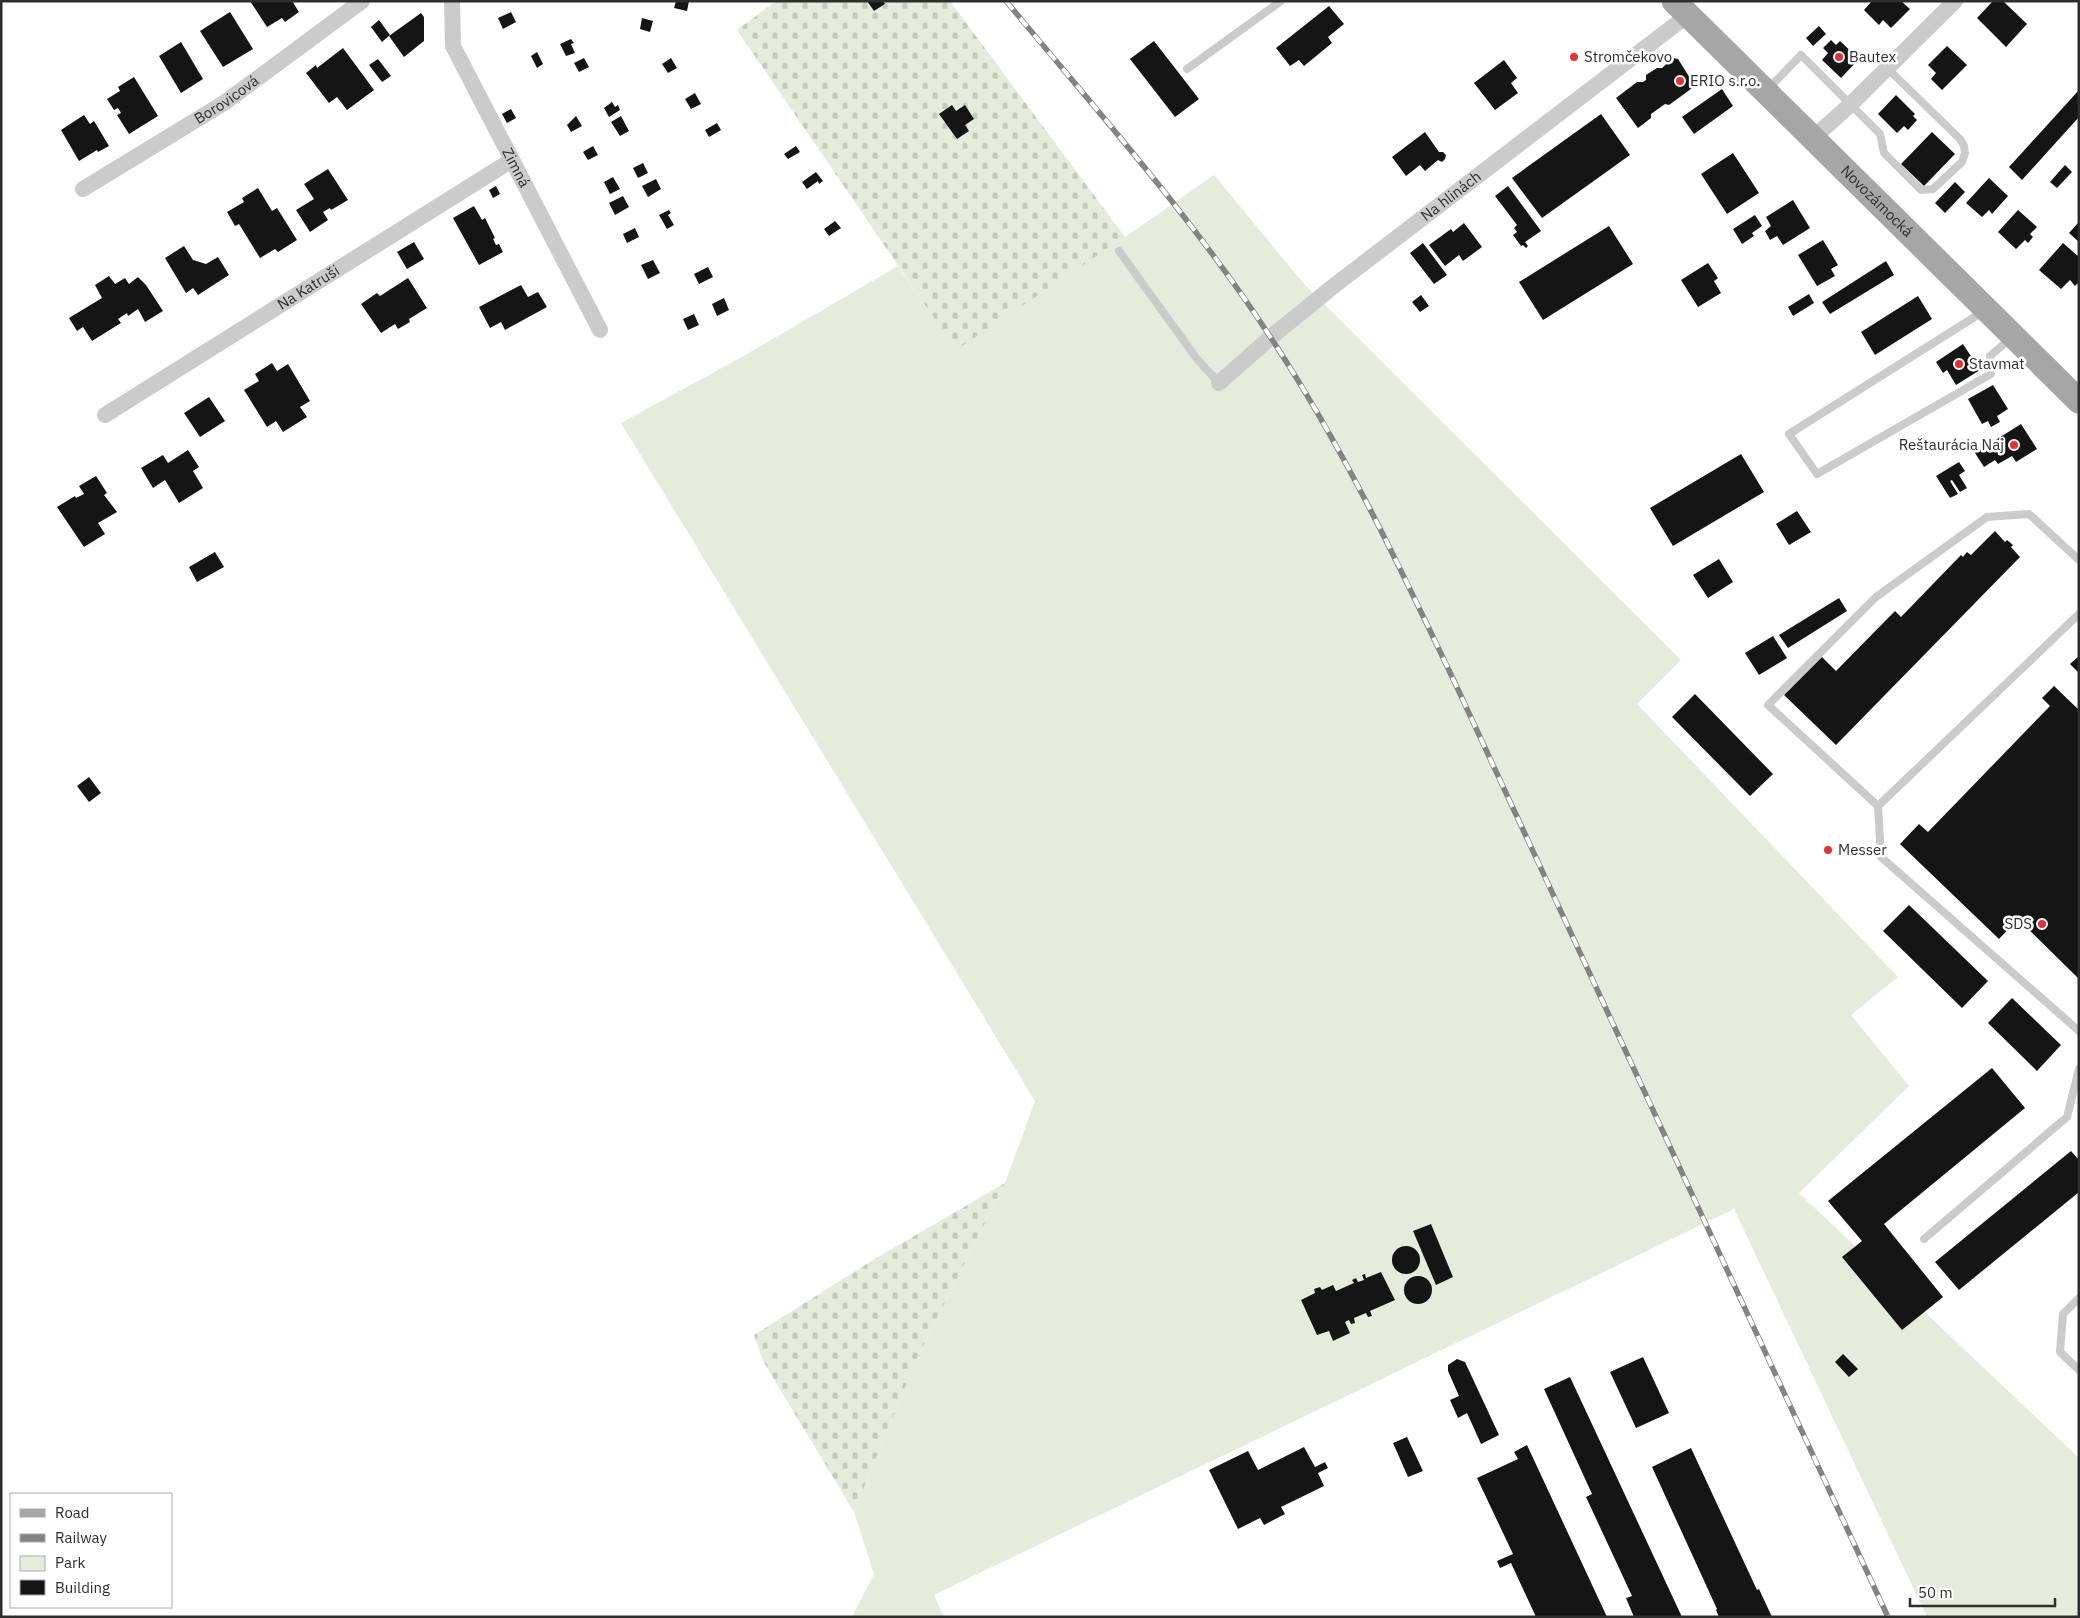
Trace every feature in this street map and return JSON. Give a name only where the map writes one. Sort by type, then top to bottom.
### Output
[{"type":"main road","name":"Novozámocká","points":[[1681,8],[2079,401]]},
{"type":"street","name":"Borovicová","points":[[83,189],[224,103],[362,1]]},
{"type":"street","name":"Zimná","points":[[452,1],[453,46],[600,330]]},
{"type":"street","points":[[1812,139],[1852,103],[1955,1]]},
{"type":"street","name":"Na hlinách","points":[[1219,383],[1320,297],[1681,8]]},
{"type":"street","name":"Na Katruši","points":[[105,415],[512,160]]},
{"type":"lane","points":[[1187,69],[1281,1]]},
{"type":"lane","points":[[1765,92],[1800,55],[1852,103],[1880,134],[1884,152],[1922,190],[1933,189],[1962,162],[1965,153],[1964,146],[1960,139],[1887,68]]},
{"type":"lane","points":[[1119,251],[1197,359],[1219,383]]},
{"type":"lane","points":[[1986,310],[1789,434],[1817,474],[1991,374],[1990,356],[2013,336]]},
{"type":"lane","points":[[2079,560],[2029,514],[1987,516],[1876,597],[1768,705],[1878,806],[1881,857],[2079,1031]]},
{"type":"lane","points":[[1878,806],[2079,614]]},
{"type":"lane","points":[[1924,1239],[2067,1117],[2079,1069]]},
{"type":"lane","points":[[2079,1298],[2063,1314],[2060,1352],[2079,1370]]},
{"type":"green space","points":[[776,1],[867,1],[875,11],[885,4],[883,1],[950,1],[1125,237],[956,350],[737,30]]},
{"type":"green space","points":[[1214,175],[1305,285],[1681,660],[1637,704],[1898,977],[1851,1015],[1909,1086],[1799,1193],[2079,1458],[2079,1617],[1927,1617],[1734,1209],[934,1595],[944,1617],[852,1617],[874,1574],[854,1512],[917,1358],[1005,1183],[1035,1101],[621,423],[740,358],[898,266],[956,349],[1125,237]]},
{"type":"green space","points":[[1005,1183],[917,1358],[854,1512],[763,1361],[754,1335],[873,1260]]},
{"type":"building","points":[[250,1],[292,1],[299,12],[285,22],[282,18],[267,27]]},
{"type":"building","points":[[676,1],[689,1],[687,11],[674,8]]},
{"type":"building","points":[[867,1],[883,1],[885,4],[874,11]]},
{"type":"building","points":[[1872,1],[1901,1],[1910,9],[1891,28],[1883,20],[1879,25],[1864,10]]},
{"type":"building","points":[[1993,1],[2003,1],[2027,24],[2006,47],[1977,18]]},
{"type":"building","points":[[1329,6],[1344,24],[1328,37],[1332,43],[1304,66],[1299,60],[1290,66],[1276,48]]},
{"type":"building","points":[[230,12],[253,49],[223,67],[200,31]]},
{"type":"building","points":[[511,12],[516,22],[503,29],[498,18]]},
{"type":"building","points":[[421,13],[424,17],[424,41],[404,57],[389,36]]},
{"type":"building","points":[[642,18],[653,21],[650,32],[640,29]]},
{"type":"building","points":[[379,20],[390,35],[382,42],[371,27]]},
{"type":"building","points":[[1819,26],[1826,34],[1813,46],[1806,38]]},
{"type":"building","points":[[571,39],[574,43],[571,44],[575,53],[566,56],[560,44]]},
{"type":"building","points":[[1831,40],[1836,45],[1840,41],[1859,59],[1841,78],[1822,60],[1828,53],[1823,48]]},
{"type":"building","points":[[1154,41],[1199,99],[1175,117],[1130,59]]},
{"type":"building","points":[[181,42],[203,79],[181,93],[159,56]]},
{"type":"building","points":[[1947,46],[1967,65],[1942,90],[1931,79],[1936,73],[1928,65]]},
{"type":"building","points":[[343,48],[374,90],[347,110],[337,97],[329,103],[306,73],[316,65],[317,68]]},
{"type":"building","points":[[537,52],[543,64],[537,68],[531,56]]},
{"type":"building","points":[[584,58],[589,67],[579,72],[574,63]]},
{"type":"building","points":[[671,58],[677,68],[668,73],[662,64]]},
{"type":"building","points":[[1673,58],[1678,59],[1695,86],[1669,105],[1665,104],[1651,114],[1651,118],[1638,128],[1616,98],[1637,82],[1646,80],[1646,75],[1657,68],[1662,68]]},
{"type":"building","points":[[378,59],[391,76],[382,82],[369,65]]},
{"type":"building","points":[[1504,60],[1517,78],[1511,83],[1518,93],[1495,110],[1474,83]]},
{"type":"building","points":[[134,77],[158,116],[129,134],[117,115],[121,113],[118,108],[114,110],[107,99],[120,91],[118,87]]},
{"type":"building","points":[[1722,89],[1733,106],[1694,134],[1682,117]]},
{"type":"building","points":[[2079,90],[2079,117],[2022,180],[2009,167]]},
{"type":"building","points":[[695,93],[701,104],[691,109],[685,99]]},
{"type":"building","points":[[1896,95],[1915,114],[1913,116],[1917,120],[1908,130],[1904,126],[1897,133],[1878,114]]},
{"type":"building","points":[[612,102],[615,107],[618,105],[620,110],[609,117],[604,108]]},
{"type":"building","points":[[952,105],[956,111],[965,105],[974,119],[965,125],[969,131],[957,139],[939,114]]},
{"type":"building","points":[[511,109],[516,118],[507,123],[502,114]]},
{"type":"building","points":[[1601,114],[1630,155],[1542,218],[1512,178]]},
{"type":"building","points":[[84,115],[90,124],[94,121],[109,146],[98,152],[97,150],[79,161],[61,130]]},
{"type":"building","points":[[576,116],[582,126],[571,132],[567,125]]},
{"type":"building","points":[[621,116],[629,131],[620,136],[611,122]]},
{"type":"building","points":[[717,123],[721,130],[709,137],[705,130]]},
{"type":"building","points":[[1425,132],[1439,152],[1443,152],[1446,155],[1445,159],[1442,162],[1438,160],[1425,171],[1420,165],[1406,176],[1392,157]]},
{"type":"building","points":[[1932,132],[1955,154],[1924,186],[1901,164]]},
{"type":"building","points":[[593,146],[598,155],[588,160],[583,152]]},
{"type":"building","points":[[796,146],[800,152],[788,159],[784,154]]},
{"type":"building","points":[[1733,153],[1759,193],[1727,214],[1701,174]]},
{"type":"building","points":[[643,163],[648,173],[638,178],[633,168]]},
{"type":"building","points":[[2065,165],[2072,172],[2057,188],[2050,182]]},
{"type":"building","points":[[328,169],[348,200],[331,210],[330,208],[323,212],[328,220],[310,232],[296,210],[314,199],[304,184]]},
{"type":"building","points":[[816,172],[823,181],[819,184],[818,181],[807,189],[802,182]]},
{"type":"building","points":[[613,177],[620,189],[610,194],[604,182]]},
{"type":"building","points":[[1989,178],[2008,196],[1992,214],[1989,210],[1982,217],[1966,203]]},
{"type":"building","points":[[656,179],[661,189],[648,197],[642,186]]},
{"type":"building","points":[[1955,182],[1965,192],[1945,213],[1935,203]]},
{"type":"building","points":[[496,186],[500,194],[493,198],[489,190]]},
{"type":"building","points":[[1508,186],[1541,231],[1525,242],[1528,246],[1526,248],[1523,245],[1521,246],[1513,235],[1517,232],[1514,228],[1517,225],[1495,196]]},
{"type":"building","points":[[258,188],[272,211],[277,208],[297,240],[278,252],[275,249],[260,258],[239,224],[235,226],[227,212],[244,202],[242,198]]},
{"type":"building","points":[[623,196],[629,207],[615,215],[609,203]]},
{"type":"building","points":[[1793,200],[1810,228],[1783,245],[1777,236],[1770,240],[1765,231],[1771,226],[1766,217]]},
{"type":"building","points":[[474,206],[482,220],[485,218],[495,238],[493,239],[496,245],[499,244],[503,252],[479,265],[453,218]]},
{"type":"building","points":[[669,210],[671,213],[668,215],[674,225],[667,229],[659,215]]},
{"type":"building","points":[[2018,210],[2037,227],[2030,234],[2033,237],[2028,243],[2025,240],[2016,249],[1998,232]]},
{"type":"building","points":[[1755,215],[1762,226],[1752,233],[1754,236],[1742,244],[1733,229]]},
{"type":"building","points":[[835,221],[841,228],[829,236],[824,229]]},
{"type":"building","points":[[2079,222],[2079,242],[2069,233]]},
{"type":"building","points":[[1464,223],[1482,247],[1463,261],[1459,255],[1445,266],[1429,245],[1451,229],[1453,232]]},
{"type":"building","points":[[1609,226],[1633,264],[1543,320],[1519,282]]},
{"type":"building","points":[[635,228],[639,237],[627,243],[623,234]]},
{"type":"building","points":[[1823,240],[1838,265],[1831,269],[1835,276],[1817,286],[1798,255]]},
{"type":"building","points":[[414,242],[424,259],[407,269],[397,252]]},
{"type":"building","points":[[1423,243],[1447,275],[1434,284],[1410,253]]},
{"type":"building","points":[[2063,243],[2079,257],[2079,282],[2075,286],[2070,280],[2061,289],[2039,270]]},
{"type":"building","points":[[184,246],[193,260],[206,264],[218,257],[229,275],[198,295],[193,288],[186,293],[165,258]]},
{"type":"building","points":[[653,260],[660,273],[648,279],[641,265]]},
{"type":"building","points":[[1886,261],[1894,275],[1830,314],[1822,302]]},
{"type":"building","points":[[1708,263],[1718,278],[1714,281],[1721,293],[1698,307],[1681,280]]},
{"type":"building","points":[[708,267],[713,277],[699,284],[694,274]]},
{"type":"building","points":[[109,276],[115,284],[125,278],[129,284],[138,277],[146,285],[163,311],[145,322],[138,309],[128,316],[127,313],[118,319],[121,323],[92,341],[83,327],[77,331],[69,318],[102,298],[95,285]]},
{"type":"building","points":[[408,278],[427,308],[409,319],[410,322],[398,329],[395,324],[381,333],[361,304],[377,293],[380,296]]},
{"type":"building","points":[[521,285],[528,297],[538,292],[547,307],[505,330],[501,322],[490,328],[479,307]]},
{"type":"building","points":[[1809,294],[1814,303],[1793,316],[1788,307]]},
{"type":"building","points":[[1421,295],[1429,306],[1420,312],[1412,302]]},
{"type":"building","points":[[1918,296],[1932,319],[1875,355],[1861,332]]},
{"type":"building","points":[[724,298],[729,310],[717,316],[712,304]]},
{"type":"building","points":[[694,314],[699,325],[688,330],[683,319]]},
{"type":"building","points":[[1963,344],[1980,370],[1956,385],[1947,370],[1943,373],[1936,362]]},
{"type":"building","points":[[272,363],[277,371],[288,364],[310,401],[300,407],[307,417],[283,432],[276,421],[267,427],[244,390],[259,381],[255,374]]},
{"type":"building","points":[[1993,385],[2008,409],[1997,416],[2000,422],[1991,427],[1988,421],[1982,424],[1968,399]]},
{"type":"building","points":[[209,397],[225,421],[200,437],[184,413]]},
{"type":"building","points":[[2021,424],[2037,449],[2016,462],[2012,456],[1998,464],[1995,460],[1984,467],[1975,453]]},
{"type":"building","points":[[188,450],[199,467],[193,471],[203,488],[179,503],[165,480],[153,488],[141,468],[163,455],[168,463]]},
{"type":"building","points":[[1741,454],[1764,492],[1673,546],[1650,508]]},
{"type":"building","points":[[1959,462],[1965,471],[1959,475],[1967,488],[1960,492],[1952,480],[1950,481],[1958,494],[1950,498],[1936,476]]},
{"type":"building","points":[[96,476],[107,493],[104,495],[117,512],[98,523],[105,534],[84,547],[57,507],[75,496],[76,498],[84,494],[79,486]]},
{"type":"building","points":[[1797,511],[1811,532],[1789,545],[1776,524]]},
{"type":"building","points":[[1995,531],[2005,542],[2007,540],[2013,545],[2011,547],[2020,557],[1836,745],[1784,695],[1822,657],[1836,671],[1895,611],[1901,617],[1961,555],[1963,557],[1967,552],[1971,555]]},
{"type":"building","points":[[215,552],[224,567],[197,582],[189,567]]},
{"type":"building","points":[[1719,559],[1733,582],[1708,598],[1693,575]]},
{"type":"building","points":[[1839,598],[1847,611],[1788,648],[1779,635]]},
{"type":"building","points":[[1773,636],[1787,658],[1759,675],[1745,653]]},
{"type":"building","points":[[2079,656],[2079,673],[2070,664]]},
{"type":"building","points":[[2054,686],[2079,710],[2079,979],[2018,919],[1999,939],[1900,844],[1919,824],[1928,832],[2050,706],[2042,698]]},
{"type":"building","points":[[1695,694],[1773,774],[1750,796],[1672,717]]},
{"type":"building","points":[[89,777],[101,793],[89,802],[77,786]]},
{"type":"building","points":[[1909,905],[1988,981],[1962,1008],[1883,931]]},
{"type":"building","points":[[2012,998],[2061,1045],[2037,1071],[1988,1023]]},
{"type":"building","points":[[1992,1068],[2025,1108],[1884,1224],[1943,1297],[1902,1330],[1842,1257],[1862,1241],[1828,1201]]},
{"type":"building","points":[[2071,1151],[2079,1160],[2079,1192],[1959,1290],[1935,1262]]},
{"type":"building","points":[[1431,1224],[1453,1277],[1436,1285],[1413,1231]]},
{"type":"building","points":[[1406,1246],[1416,1250],[1420,1260],[1416,1270],[1406,1274],[1396,1270],[1392,1260],[1396,1250]]},
{"type":"building","points":[[1381,1272],[1395,1300],[1370,1311],[1372,1316],[1368,1317],[1366,1313],[1354,1318],[1355,1323],[1351,1324],[1349,1320],[1345,1322],[1350,1333],[1333,1341],[1329,1331],[1317,1335],[1301,1300],[1315,1293],[1314,1289],[1320,1287],[1322,1290],[1333,1285],[1336,1291],[1354,1283],[1352,1280],[1356,1278],[1358,1282],[1364,1280],[1362,1275],[1365,1274],[1366,1278]]},
{"type":"building","points":[[1418,1276],[1428,1280],[1432,1290],[1428,1300],[1418,1304],[1408,1300],[1404,1290],[1408,1280]]},
{"type":"building","points":[[1843,1354],[1858,1369],[1849,1377],[1835,1362]]},
{"type":"building","points":[[1643,1357],[1669,1413],[1636,1428],[1610,1372]]},
{"type":"building","points":[[1457,1359],[1465,1362],[1499,1435],[1481,1444],[1467,1413],[1458,1418],[1450,1400],[1459,1396],[1448,1371],[1448,1365]]},
{"type":"building","points":[[1570,1377],[1682,1617],[1634,1617],[1626,1598],[1632,1596],[1586,1497],[1592,1494],[1544,1389]]},
{"type":"building","points":[[1407,1437],[1423,1471],[1408,1477],[1393,1443]]},
{"type":"building","points":[[1527,1445],[1607,1617],[1536,1617],[1511,1563],[1500,1568],[1497,1561],[1513,1554],[1477,1478],[1518,1459],[1514,1452]]},
{"type":"building","points":[[1304,1447],[1315,1467],[1325,1462],[1328,1468],[1318,1473],[1324,1486],[1281,1507],[1285,1514],[1264,1525],[1260,1518],[1238,1529],[1209,1470],[1248,1451],[1258,1470]]},
{"type":"building","points":[[1691,1448],[1757,1590],[1759,1589],[1772,1617],[1719,1617],[1652,1467]]},
{"type":"railway","points":[[1006,1],[1143,166],[1209,250],[1271,338],[1346,464],[1391,551],[1455,683],[1888,1617]]},
{"type":"place","name":"Stromčekovo","points":[[1574,57]]},
{"type":"place","name":"Bautex","points":[[1839,57]]},
{"type":"place","name":"ERIO s.r.o.","points":[[1680,81]]},
{"type":"place","name":"Stavmat","points":[[1959,364]]},
{"type":"place","name":"Reštaurácia Naj","points":[[2014,445]]},
{"type":"place","name":"Messer","points":[[1828,850]]},
{"type":"place","name":"SDS","points":[[2042,924]]}]
